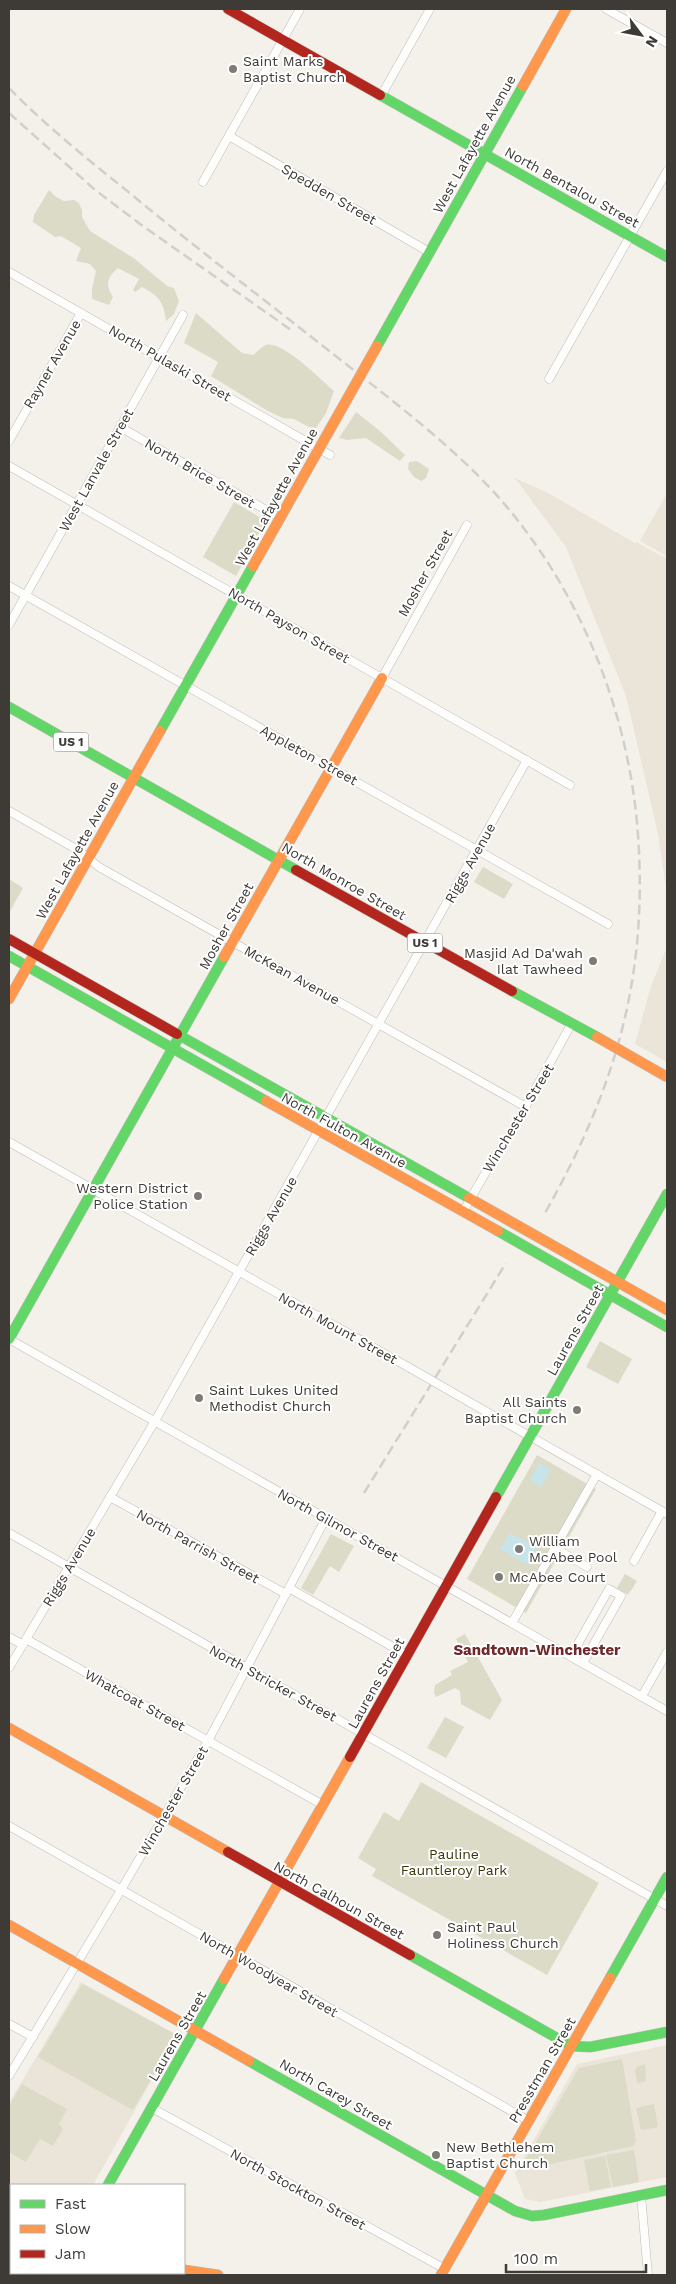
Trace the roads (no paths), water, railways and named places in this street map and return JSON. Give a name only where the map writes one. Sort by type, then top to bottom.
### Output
[{"type":"main road","name":"North Bentalou Street","points":[[228,9],[667,257]]},
{"type":"main road","name":"West Lafayette Avenue","points":[[9,999],[566,9]]},
{"type":"main road","name":"Mosher Street","points":[[9,1339],[382,678]]},
{"type":"main road","name":"North Monroe Street","points":[[9,707],[424,943],[667,1077]]},
{"type":"main road","name":"North Fulton Avenue","points":[[9,940],[667,1310]]},
{"type":"main road","name":"North Fulton Avenue","points":[[9,956],[667,1327]]},
{"type":"main road","name":"Laurens Street","points":[[109,2184],[667,1194]]},
{"type":"main road","name":"North Calhoun Street","points":[[9,1728],[571,2046],[590,2047],[667,2032]]},
{"type":"main road","name":"Presstman Street","points":[[443,2272],[667,1877]]},
{"type":"main road","name":"North Carey Street","points":[[9,1925],[515,2211],[532,2216],[667,2190]]},
{"type":"main road","points":[[185,2270],[218,2275]]},
{"type":"street","points":[[203,182],[300,9]]},
{"type":"street","points":[[382,96],[430,9]]},
{"type":"street","points":[[606,9],[667,43]]},
{"type":"street","name":"Spedden Street","points":[[229,136],[430,252]]},
{"type":"street","points":[[549,379],[667,170]]},
{"type":"street","name":"North Pulaski Street","points":[[9,272],[330,455]]},
{"type":"street","name":"Rayner Avenue","points":[[9,441],[81,313]]},
{"type":"street","name":"West Lanvale Street","points":[[9,625],[183,315]]},
{"type":"street","name":"North Brice Street","points":[[120,427],[280,518]]},
{"type":"street","name":"West Lafayette Avenue","points":[[280,518],[319,448]]},
{"type":"street","name":"North Payson Street","points":[[9,466],[570,785]]},
{"type":"street","name":"Mosher Street","points":[[382,678],[467,525]]},
{"type":"street","name":"Appleton Street","points":[[9,586],[608,924]]},
{"type":"street","name":"Riggs Avenue","points":[[9,1668],[155,1421],[527,760]]},
{"type":"street","name":"McKean Avenue","points":[[9,811],[78,850],[99,867],[526,1107]]},
{"type":"street","name":"Winchester Street","points":[[462,1212],[526,1107],[572,1023]]},
{"type":"street","name":"North Mount Street","points":[[9,1142],[665,1513]]},
{"type":"street","name":"North Gilmor Street","points":[[9,1339],[667,1711]]},
{"type":"street","points":[[512,1623],[597,1474]]},
{"type":"street","name":"North Parrish Street","points":[[110,1497],[407,1654]]},
{"type":"street","points":[[634,1562],[665,1513]]},
{"type":"street","name":"Winchester Street","points":[[9,2076],[208,1741],[326,1518]]},
{"type":"street","name":"North Stricker Street","points":[[9,1533],[667,1906]]},
{"type":"street","points":[[555,1548],[587,1566]]},
{"type":"street","points":[[570,1656],[609,1589],[621,1596],[583,1663]]},
{"type":"street","name":"Whatcoat Street","points":[[9,1637],[24,1642],[323,1805]]},
{"type":"street","points":[[642,1696],[667,1652]]},
{"type":"street","name":"North Woodyear Street","points":[[9,1826],[529,2121]]},
{"type":"street","points":[[9,2024],[33,2037]]},
{"type":"street","name":"North Stockton Street","points":[[152,2108],[443,2272]]},
{"type":"street","points":[[641,2195],[648,2275]]},
{"type":"water","points":[[539,1463],[551,1469],[541,1487],[530,1480]]},
{"type":"water","name":"William McAbee Pool","points":[[510,1533],[537,1548],[528,1565],[500,1549]]},
{"type":"railway","points":[[9,88],[51,128],[96,166],[400,407],[457,455],[492,490],[523,527],[550,566],[574,607],[594,650],[611,695],[633,788],[638,835],[640,888],[638,937],[622,1032],[608,1077],[570,1167],[545,1213]]},
{"type":"railway","points":[[9,113],[94,189],[140,224],[294,332]]},
{"type":"railway","points":[[364,1493],[506,1263]]},
{"type":"place","name":"Saint Marks Baptist Church","points":[[233,69]]},
{"type":"place","name":"Masjid Ad Da'wah Ilat Tawheed","points":[[593,961]]},
{"type":"place","name":"Western District Police Station","points":[[198,1196]]},
{"type":"place","name":"Saint Lukes United Methodist Church","points":[[199,1398]]},
{"type":"place","name":"All Saints Baptist Church","points":[[577,1410]]},
{"type":"place","name":"William McAbee Pool","points":[[519,1549]]},
{"type":"place","name":"McAbee Court","points":[[499,1577]]},
{"type":"place","name":"Saint Paul Holiness Church","points":[[437,1935]]},
{"type":"place","name":"New Bethlehem Baptist Church","points":[[436,2155]]},
{"type":"district","name":"Sandtown-Winchester","points":[[537,1650]]},
{"type":"park label","name":"Pauline Fauntleroy Park","points":[[454,1862]]}]
